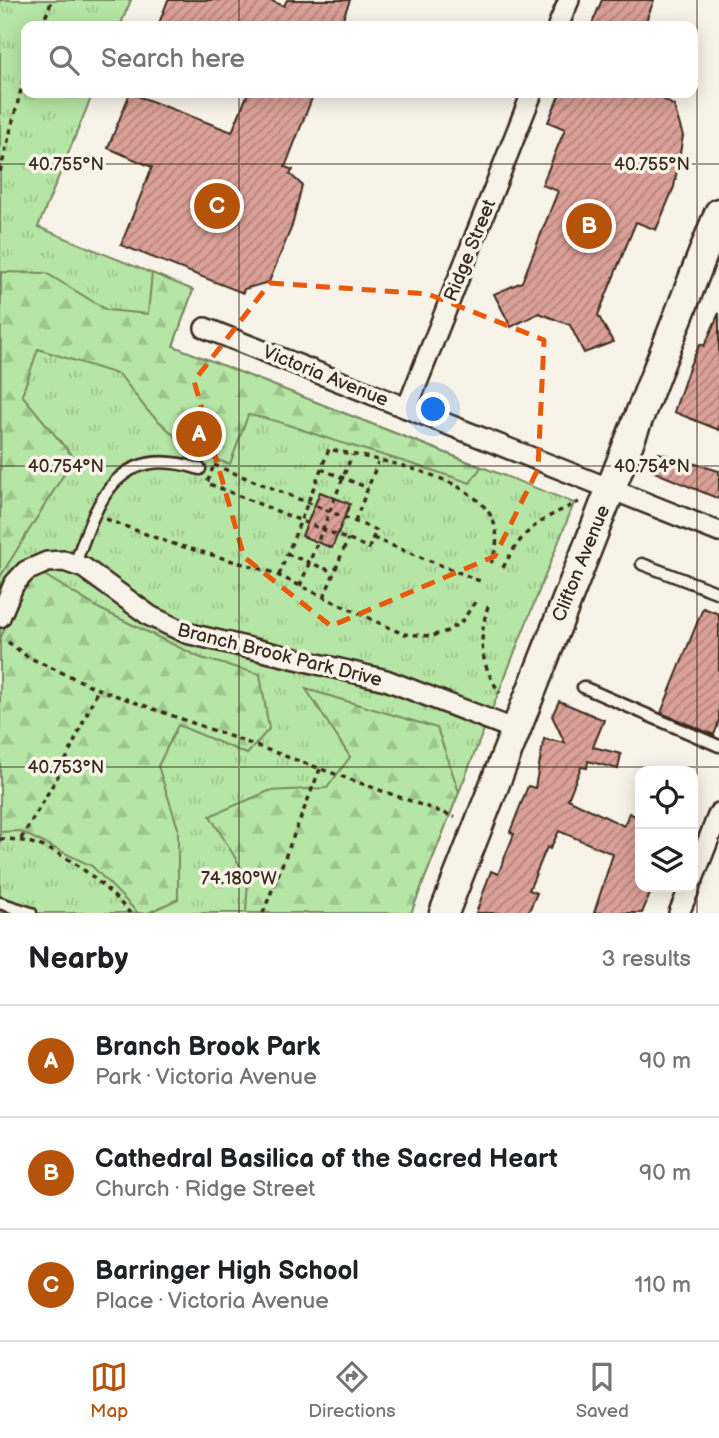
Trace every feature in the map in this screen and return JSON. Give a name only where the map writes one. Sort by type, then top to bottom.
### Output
[{"type":"main road","name":"Clifton Avenue","points":[[444,913],[719,213]]},
{"type":"street","points":[[560,21],[569,0]]},
{"type":"street","name":"Ridge Street","points":[[407,408],[530,98]]},
{"type":"street","name":"Victoria Avenue","points":[[205,328],[719,532]]},
{"type":"street","points":[[0,617],[14,584],[26,570],[47,562],[75,564]]},
{"type":"street","name":"Branch Brook Park Drive","points":[[75,564],[139,610],[174,628],[386,680],[516,730]]},
{"type":"street","points":[[698,866],[719,813]]},
{"type":"street","points":[[679,913],[688,892]]},
{"type":"lane","points":[[75,564],[96,507],[109,487],[121,476],[138,467],[160,463],[200,469]]},
{"type":"lane","points":[[642,564],[719,593]]},
{"type":"lane","points":[[583,687],[719,746]]},
{"type":"lane","points":[[0,903],[31,913]]},
{"type":"path","points":[[44,21],[52,0]]},
{"type":"path","points":[[0,172],[21,90]]},
{"type":"path","points":[[279,575],[329,449],[452,483],[476,497],[488,513],[495,531],[495,549],[491,563]]},
{"type":"path","points":[[300,586],[352,455]]},
{"type":"path","points":[[355,521],[379,462]]},
{"type":"path","points":[[214,465],[330,511],[376,530],[369,548],[207,483],[214,465]]},
{"type":"path","points":[[321,469],[368,488]]},
{"type":"path","points":[[503,568],[513,548],[528,530],[544,518],[579,502]]},
{"type":"path","points":[[108,520],[173,544],[279,575],[394,631],[422,637],[439,634],[456,626],[476,601]]},
{"type":"path","points":[[373,538],[480,580]]},
{"type":"path","points":[[324,597],[348,539]]},
{"type":"path","points":[[287,554],[334,572]]},
{"type":"path","points":[[488,606],[481,646],[486,668],[500,693]]},
{"type":"path","points":[[8,642],[28,657],[98,689],[455,817]]},
{"type":"path","points":[[21,839],[62,769],[98,689]]},
{"type":"path","points":[[263,913],[320,769]]},
{"type":"path","points":[[0,839],[21,839],[91,873],[130,913]]},
{"type":"highlighted area","points":[[270,283],[428,294],[544,340],[538,469],[495,556],[331,626],[244,557],[194,381]]},
{"type":"green space","points":[[0,0],[131,0],[122,21],[21,21],[21,98],[91,98],[38,227],[193,290],[173,346],[574,503],[411,913],[0,913]]},
{"type":"green space","points":[[1,272],[46,273],[107,310],[148,314],[152,273],[193,290],[173,346],[481,467],[470,483],[248,415],[230,464],[193,453],[147,410],[120,375],[38,349],[22,395],[74,458],[0,577]]},
{"type":"green space","points":[[41,573],[100,609],[201,658],[260,674],[269,729],[247,754],[178,725],[158,766],[178,828],[178,899],[148,913],[138,913],[92,866],[19,831],[0,832],[0,640],[22,583]]},
{"type":"green space","points":[[306,689],[437,728],[459,792],[411,913],[246,913],[248,879],[210,816],[269,791],[327,788],[350,757]]},
{"type":"building","points":[[168,0],[269,0],[284,6],[287,0],[350,0],[342,21],[160,21]]},
{"type":"building","points":[[602,0],[654,0],[646,21],[593,21]]},
{"type":"building","points":[[128,98],[143,98],[232,132],[246,98],[312,98],[285,167],[293,170],[290,174],[302,185],[292,226],[269,282],[244,289],[243,293],[121,245],[152,167],[108,148]]},
{"type":"building","points":[[558,98],[662,98],[674,106],[683,136],[674,187],[656,230],[636,222],[598,315],[613,342],[584,353],[570,325],[539,313],[511,327],[494,294],[522,282],[558,191],[542,185],[565,129],[548,122]]},
{"type":"building","points":[[719,313],[719,430],[674,412],[690,365],[700,344],[704,346]]},
{"type":"building","points":[[659,453],[719,471],[719,499],[652,471]]},
{"type":"building","points":[[320,492],[350,504],[332,548],[302,536]]},
{"type":"building","points":[[703,608],[719,614],[719,721],[714,735],[661,713]]},
{"type":"building","points":[[559,701],[604,720],[593,747],[621,754],[618,769],[588,761],[587,768],[581,767],[568,799],[624,826],[629,813],[635,816],[635,892],[651,892],[642,913],[594,913],[613,854],[559,831],[550,849],[547,847],[529,890],[537,893],[528,913],[476,913],[491,871],[498,874],[514,834],[510,832],[528,786],[535,788],[544,739],[565,743],[552,716]]},
{"type":"place","name":"Barringer High School","points":[[217,206]]},
{"type":"place","name":"Cathedral Basilica of the Sacred Heart","points":[[589,226]]},
{"type":"place","name":"Branch Brook Park","points":[[199,434]]}]
